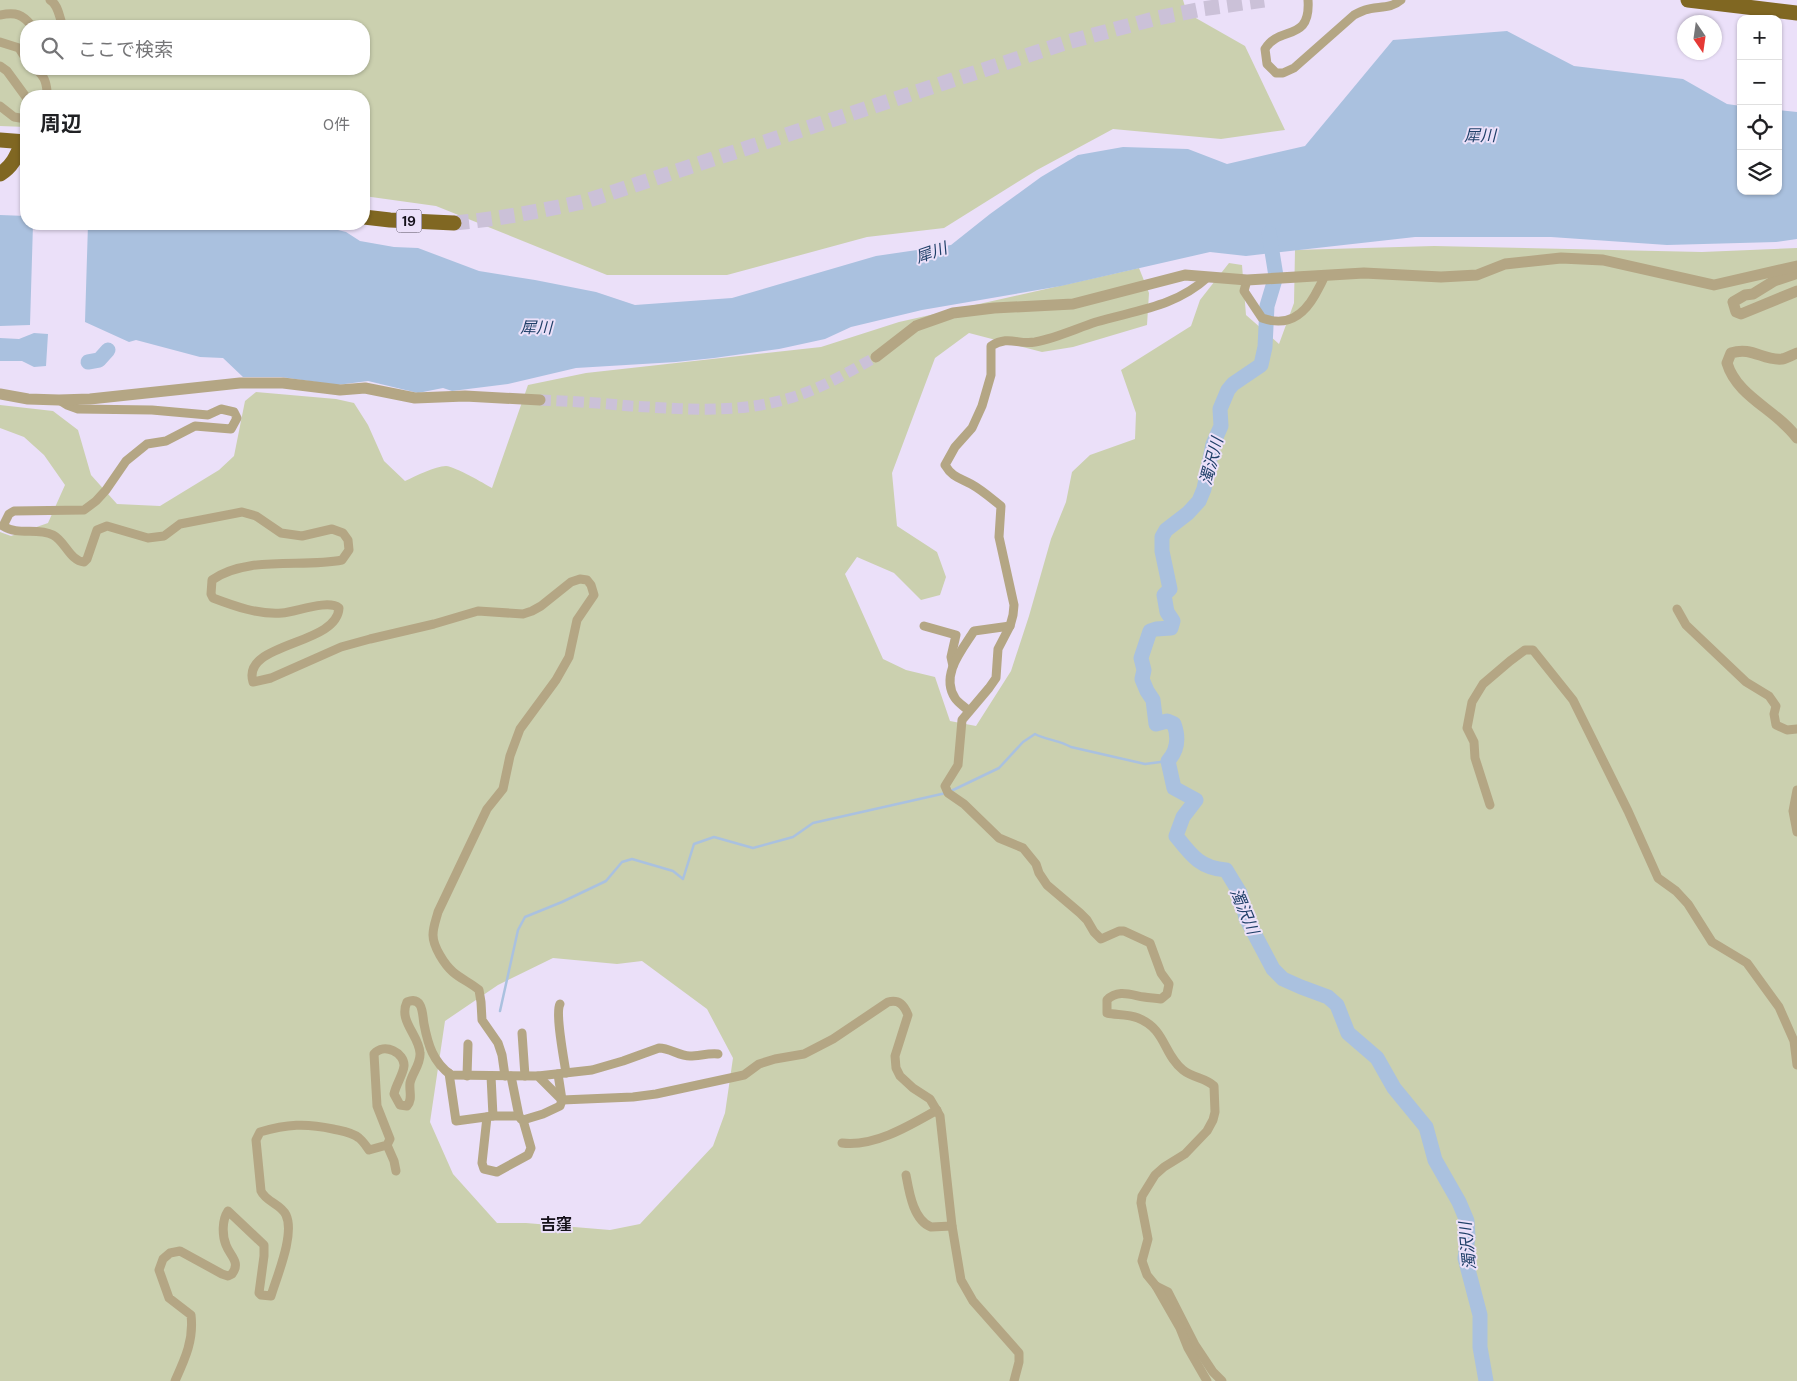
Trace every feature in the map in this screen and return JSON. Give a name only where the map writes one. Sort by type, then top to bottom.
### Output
[{"type":"highway","points":[[1688,0],[1736,3],[1797,13]]},
{"type":"highway","points":[[0,140],[20,141]]},
{"type":"highway","points":[[0,174],[9,168],[20,150]]},
{"type":"highway","name":"19","points":[[370,218],[454,223]]},
{"type":"street","points":[[50,0],[54,2],[61,20]]},
{"type":"street","points":[[1308,0],[1309,12],[1303,26],[1287,35],[1272,40],[1265,49],[1267,64],[1276,73],[1284,73],[1294,68],[1354,15],[1366,9],[1382,8],[1401,0]]},
{"type":"street","points":[[0,15],[10,13],[24,17],[27,20]]},
{"type":"street","points":[[0,42],[20,49]]},
{"type":"street","points":[[0,66],[7,71],[21,90]]},
{"type":"street","points":[[42,75],[47,84],[47,90]]},
{"type":"street","points":[[0,106],[14,116],[20,118]]},
{"type":"street","points":[[876,357],[916,326],[953,313],[994,308],[1073,304],[1186,275],[1247,280],[1299,276],[1324,277],[1364,273],[1441,276],[1477,275],[1506,264],[1561,258],[1603,260],[1714,285],[1797,266]]},
{"type":"street","points":[[1797,273],[1774,281],[1753,294],[1745,295],[1733,302],[1733,306],[1736,312],[1741,314],[1797,291]]},
{"type":"street","points":[[1207,1381],[1188,1348],[1180,1328],[1156,1286],[1147,1275],[1142,1261],[1148,1239],[1141,1203],[1142,1196],[1155,1175],[1185,1154],[1207,1131],[1215,1112],[1214,1086],[1183,1070],[1176,1063],[1161,1035],[1154,1027],[1138,1018],[1106,1013],[1107,1000],[1115,994],[1161,998],[1166,994],[1169,984],[1161,973],[1150,943],[1124,931],[1119,931],[1102,939],[1097,936],[1080,913],[1047,885],[1039,873],[1036,864],[1023,848],[999,838],[964,804],[947,792],[947,781],[958,764],[962,720],[996,678],[998,649],[1010,626],[1014,605],[999,537],[1001,506],[971,484],[957,479],[945,465],[955,447],[972,428],[982,406],[991,374],[991,346],[1004,340],[1031,343],[1056,338],[1095,323],[1148,310],[1187,293],[1208,277]]},
{"type":"street","points":[[1247,280],[1244,291],[1262,318],[1279,322],[1297,317],[1304,311],[1314,297],[1324,277]]},
{"type":"street","points":[[1797,353],[1782,359],[1745,350],[1731,353],[1727,362],[1730,374],[1741,386],[1761,405],[1776,414],[1797,438]]},
{"type":"street","points":[[0,394],[59,400],[153,394],[240,383],[282,383],[340,390],[365,388],[415,398],[465,396],[540,400]]},
{"type":"street","points":[[59,400],[78,409],[152,410],[208,414],[221,409],[234,412],[237,418],[232,429],[195,426],[166,441],[147,444],[126,461],[106,490],[84,510],[14,511],[8,514],[3,526],[11,530],[50,534],[59,539],[73,557],[80,562],[84,562],[87,559],[97,530],[107,526],[148,538],[164,536],[180,524],[242,512],[256,516],[281,533],[302,536],[332,529],[343,532],[348,540],[349,550],[342,560],[328,563],[289,562],[267,564],[227,572],[212,580],[211,594],[213,598],[258,612],[282,613],[331,604],[339,608],[336,617],[327,628],[272,652],[255,665],[251,673],[253,682],[271,678],[348,645],[478,611],[523,614],[541,606],[571,582],[580,579],[587,580],[594,595],[577,620],[569,657],[556,680],[520,729],[510,756],[503,789],[487,809],[438,912],[434,927],[433,937],[446,963],[453,972],[479,990],[482,1020],[498,1043],[531,1148],[528,1155],[496,1172],[484,1169],[482,1163],[490,1116],[491,1076]]},
{"type":"street","points":[[1676,609],[1686,624],[1746,682],[1769,696],[1776,706],[1774,714],[1776,725],[1787,730],[1797,729]]},
{"type":"street","points":[[924,626],[956,635],[951,657],[950,684],[955,700],[970,711]]},
{"type":"street","points":[[952,666],[974,631],[1010,626]]},
{"type":"street","points":[[1490,805],[1475,758],[1474,742],[1467,728],[1472,702],[1483,684],[1503,666],[1525,650],[1533,650],[1574,700],[1658,878],[1676,891],[1688,904],[1712,942],[1747,963],[1779,1006],[1794,1041],[1797,1066]]},
{"type":"street","points":[[1797,790],[1793,811],[1797,832]]},
{"type":"street","points":[[176,1381],[193,1330],[191,1315],[169,1298],[166,1292],[159,1270],[163,1259],[170,1253],[180,1251],[222,1274],[228,1276],[232,1274],[236,1266],[235,1260],[226,1245],[223,1226],[223,1218],[228,1211],[264,1245],[259,1293],[271,1296],[288,1237],[288,1224],[283,1211],[264,1196],[261,1191],[256,1140],[260,1132],[272,1128],[304,1124],[349,1132],[359,1138],[369,1150],[387,1145],[390,1139],[377,1106],[374,1054],[379,1049],[388,1048],[402,1060],[404,1066],[394,1094],[400,1105],[407,1106],[410,1101],[410,1084],[420,1057],[419,1046],[405,1020],[404,1008],[407,1002],[417,1001],[421,1006],[426,1037],[433,1056],[440,1067],[451,1075],[538,1076],[562,1074],[592,1070],[623,1062],[659,1048],[689,1056],[705,1053],[718,1054]]},
{"type":"street","points":[[538,1076],[562,1100],[633,1097],[656,1094],[744,1075],[759,1064],[804,1054],[833,1039],[877,1008],[892,1001],[902,1004],[908,1015],[895,1056],[896,1068],[900,1076],[913,1088],[930,1099],[940,1116],[952,1226],[961,1280],[966,1292],[1019,1354],[1014,1381]]},
{"type":"street","points":[[449,1073],[456,1121],[490,1116],[521,1118],[560,1106],[562,1100],[562,1074],[560,1026],[557,1009],[560,1004]]},
{"type":"street","points":[[522,1033],[525,1076]]},
{"type":"street","points":[[467,1076],[468,1044]]},
{"type":"street","points":[[842,1143],[854,1145],[898,1132],[937,1110]]},
{"type":"street","points":[[387,1145],[396,1171]]},
{"type":"street","points":[[906,1175],[910,1196],[916,1212],[923,1222],[927,1226],[934,1228],[952,1226]]},
{"type":"street","points":[[1156,1286],[1168,1292],[1195,1345],[1213,1372],[1222,1381]]},
{"type":"green space","points":[[0,0],[1183,0],[1187,13],[1245,46],[1285,130],[1221,139],[1113,129],[1037,170],[944,228],[867,237],[727,275],[607,275],[436,206],[370,197],[370,90],[20,90],[20,127],[0,126]]},
{"type":"green space","points":[[1434,246],[1702,252],[1797,248],[1797,1381],[0,1381],[0,532],[11,536],[48,523],[65,485],[44,455],[24,437],[0,428],[0,405],[53,411],[78,430],[91,475],[117,504],[160,506],[219,470],[234,456],[245,401],[256,392],[336,399],[354,403],[368,425],[384,461],[405,481],[431,469],[446,466],[463,472],[492,488],[528,385],[586,373],[821,347],[899,322],[1139,268],[1149,293],[1147,325],[1073,347],[1042,352],[969,333],[935,358],[892,473],[897,526],[937,552],[946,577],[940,595],[921,600],[894,573],[857,557],[845,574],[883,659],[906,670],[935,677],[950,721],[976,726],[1011,671],[1051,539],[1066,502],[1072,472],[1090,455],[1135,439],[1136,413],[1121,370],[1191,326],[1200,300],[1229,263],[1242,265],[1246,315],[1279,344],[1294,303],[1295,250]],"holes":[[[553,958],[617,964],[642,961],[707,1009],[733,1058],[725,1113],[713,1146],[640,1224],[610,1230],[526,1223],[497,1223],[453,1174],[430,1122],[445,1021],[498,985]]]},
{"type":"water","name":"犀川","points":[[1507,31],[1574,66],[1683,79],[1727,104],[1737,105],[1737,195],[1782,195],[1782,110],[1797,112],[1797,239],[1776,242],[1667,245],[1551,237],[1415,237],[1246,256],[1210,252],[1061,286],[922,310],[851,327],[825,339],[779,349],[676,362],[576,368],[508,384],[452,391],[443,388],[418,393],[368,381],[337,385],[281,377],[243,377],[223,358],[200,357],[136,340],[129,342],[85,322],[88,230],[338,230],[346,232],[360,241],[394,247],[418,248],[479,271],[596,292],[635,305],[732,298],[876,256],[951,245],[1041,177],[1078,155],[1123,147],[1188,149],[1227,164],[1305,146],[1393,40]]},
{"type":"water","points":[[0,215],[20,216],[20,230],[33,230],[30,325],[0,326]]},
{"type":"water","points":[[34,333],[48,334],[46,366],[34,367],[22,361],[0,361],[0,338],[19,339]]},
{"type":"waterway","name":"濁沢川","points":[[1269,233],[1276,276],[1267,306],[1265,347],[1261,365],[1233,384],[1228,390],[1220,409],[1221,426],[1213,444],[1204,489],[1199,501],[1188,513],[1166,530],[1162,537],[1162,551],[1170,589],[1164,595],[1167,612],[1173,621],[1171,628],[1150,631],[1141,658],[1144,670],[1142,679],[1153,700],[1156,724],[1167,721],[1174,724],[1176,729],[1176,748],[1168,761],[1174,788],[1196,800],[1183,817],[1176,836],[1197,859],[1209,867],[1226,870],[1240,893],[1246,918],[1273,969],[1283,979],[1328,997],[1337,1005],[1348,1033],[1377,1058],[1394,1088],[1426,1127],[1435,1160],[1459,1202],[1467,1221],[1468,1237],[1465,1258],[1480,1315],[1480,1347],[1486,1381]]},
{"type":"waterway","name":"犀川","points":[[88,362],[99,360],[108,350]]},
{"type":"waterway","points":[[951,791],[999,768],[1023,742],[1035,734],[1071,747],[1145,764],[1168,761]]},
{"type":"waterway","points":[[500,1011],[518,930],[525,917],[606,881],[622,862],[632,859],[673,871],[683,879],[694,844],[714,837],[753,848],[793,837],[813,823],[946,793]]},
{"type":"tunnel","points":[[454,223],[520,214],[586,201],[1068,42],[1157,18],[1264,0]]},
{"type":"tunnel","points":[[540,400],[691,409],[751,406],[771,403],[813,390],[876,357]]},
{"type":"district","name":"吉窪","points":[[556,1224]]}]
